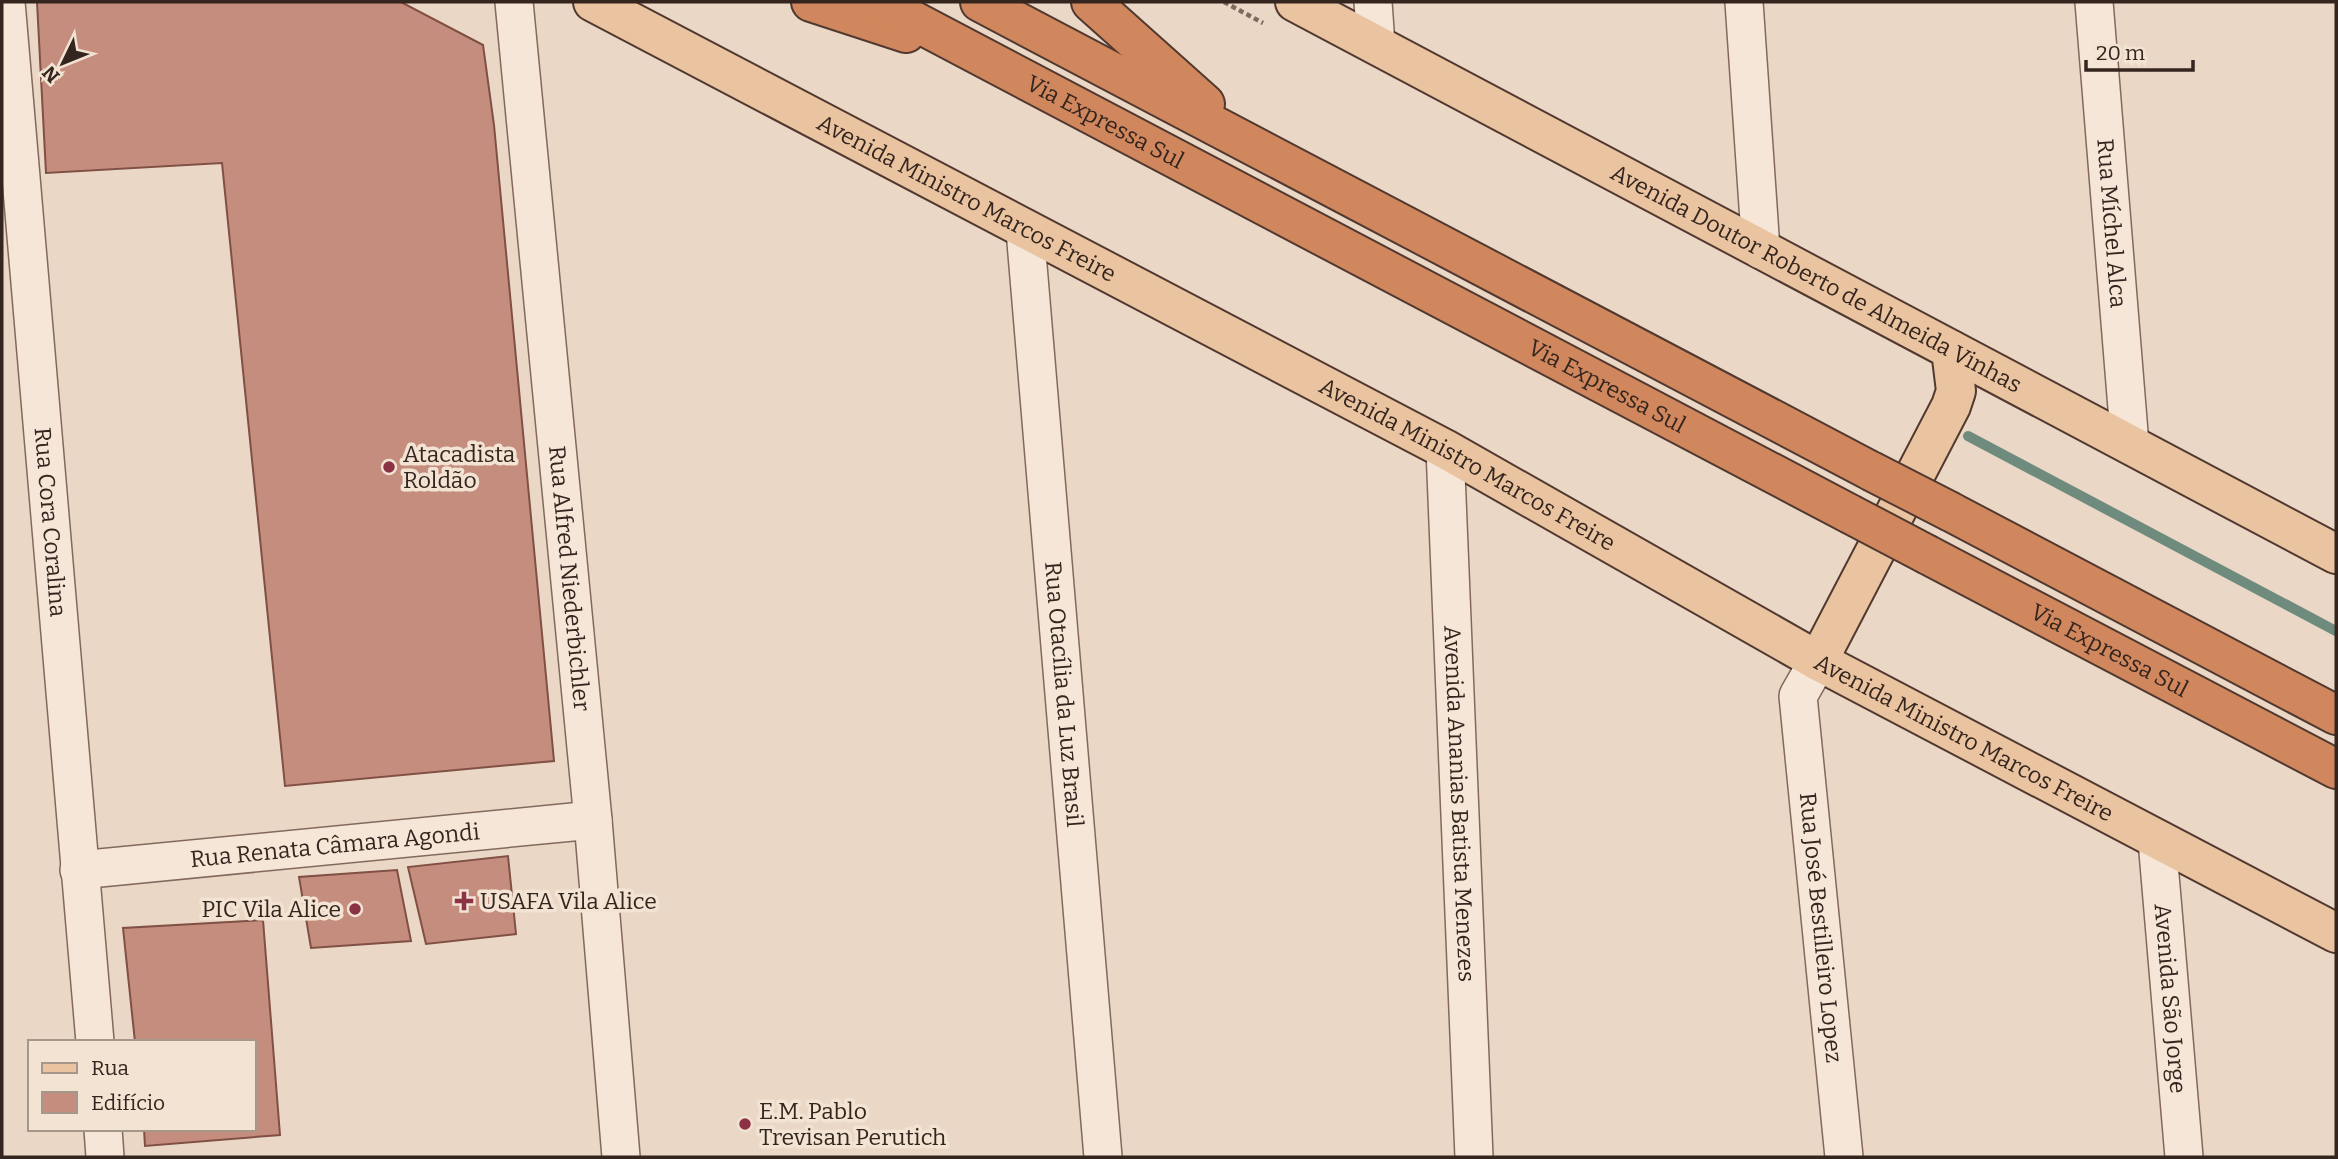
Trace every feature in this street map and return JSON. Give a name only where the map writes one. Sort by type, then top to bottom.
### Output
[{"type":"highway","points":[[811,2],[880,26],[967,48]]},
{"type":"highway","name":"Via Expressa Sul","points":[[878,2],[2336,769]]},
{"type":"highway","name":"Via Expressa Sul","points":[[979,2],[2336,715]]},
{"type":"highway","points":[[1091,2],[1254,146]]},
{"type":"main road","name":"Avenida Ministro Marcos Freire","points":[[593,2],[1445,449],[1818,661],[2336,933]]},
{"type":"main road","name":"Avenida Doutor Roberto de Almeida Vinhas","points":[[1295,2],[2336,554]]},
{"type":"main road","points":[[1818,661],[1951,406],[1956,391],[1951,350]]},
{"type":"street","name":"Rua Cora Coralina","points":[[6,2],[17,343],[79,870],[95,1040]]},
{"type":"street","name":"Rua Alfred Niederbichler","points":[[514,2],[593,820],[621,1157]]},
{"type":"street","points":[[1373,2],[1376,45]]},
{"type":"street","points":[[1744,2],[1761,250]]},
{"type":"street","name":"Rua Míchel Alca","points":[[2094,2],[2130,445]]},
{"type":"street","name":"Rua Otacília da Luz Brasil","points":[[1025,230],[1103,1157]]},
{"type":"street","name":"Avenida Ananias Batista Menezes","points":[[1445,449],[1474,1157]]},
{"type":"street","name":"Rua José Bestilleiro Lopez","points":[[1818,661],[1798,696],[1844,1157]]},
{"type":"street","name":"Rua Renata Câmara Agondi","points":[[79,870],[593,820]]},
{"type":"street","name":"Avenida São Jorge","points":[[2157,840],[2184,1157]]},
{"type":"street","points":[[103,1131],[105,1157]]},
{"type":"building","name":"Atacadista Roldão","points":[[37,2],[401,2],[483,45],[494,125],[554,761],[285,786],[222,163],[46,173]]},
{"type":"building","name":"USAFA Vila Alice","points":[[508,856],[516,934],[426,944],[408,867]]},
{"type":"building","name":"PIC Vila Alice","points":[[397,870],[411,941],[311,948],[299,877]]},
{"type":"building","points":[[263,920],[280,1135],[145,1146],[144,1131],[256,1131],[256,1040],[135,1040],[123,928]]},
{"type":"waterway","points":[[1968,436],[2336,631]]},
{"type":"place","name":"Atacadista Roldão","points":[[389,467]]},
{"type":"place","name":"USAFA Vila Alice","points":[[464,901]]},
{"type":"place","name":"PIC Vila Alice","points":[[355,909]]},
{"type":"place","name":"E.M. Pablo Trevisan Perutich","points":[[745,1124]]}]
